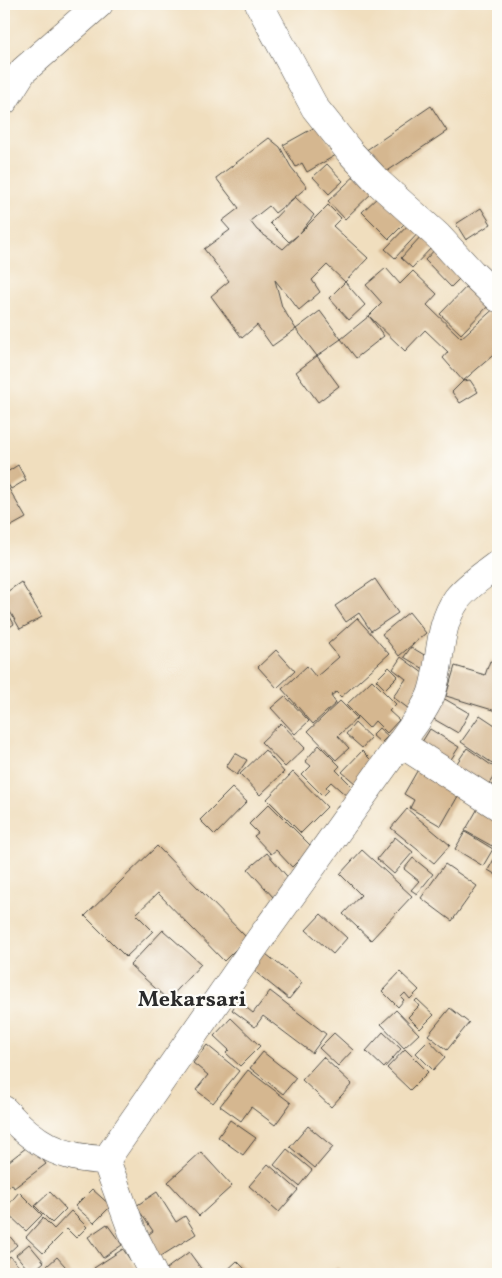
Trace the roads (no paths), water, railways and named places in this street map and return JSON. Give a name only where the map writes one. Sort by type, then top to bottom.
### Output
[{"type":"street","points":[[4,100],[23,71],[99,4]]},
{"type":"street","points":[[259,4],[315,108],[340,140],[379,183],[438,236],[498,298]]},
{"type":"street","points":[[106,1160],[263,934],[417,720],[432,693],[443,629],[450,612],[468,587],[498,564]]},
{"type":"street","points":[[400,743],[498,806]]},
{"type":"street","points":[[4,1110],[20,1127],[40,1143],[72,1157],[86,1160],[106,1160]]},
{"type":"street","points":[[106,1160],[134,1236],[153,1274]]},
{"type":"district","name":"Mekarsari","points":[[192,998]]}]
